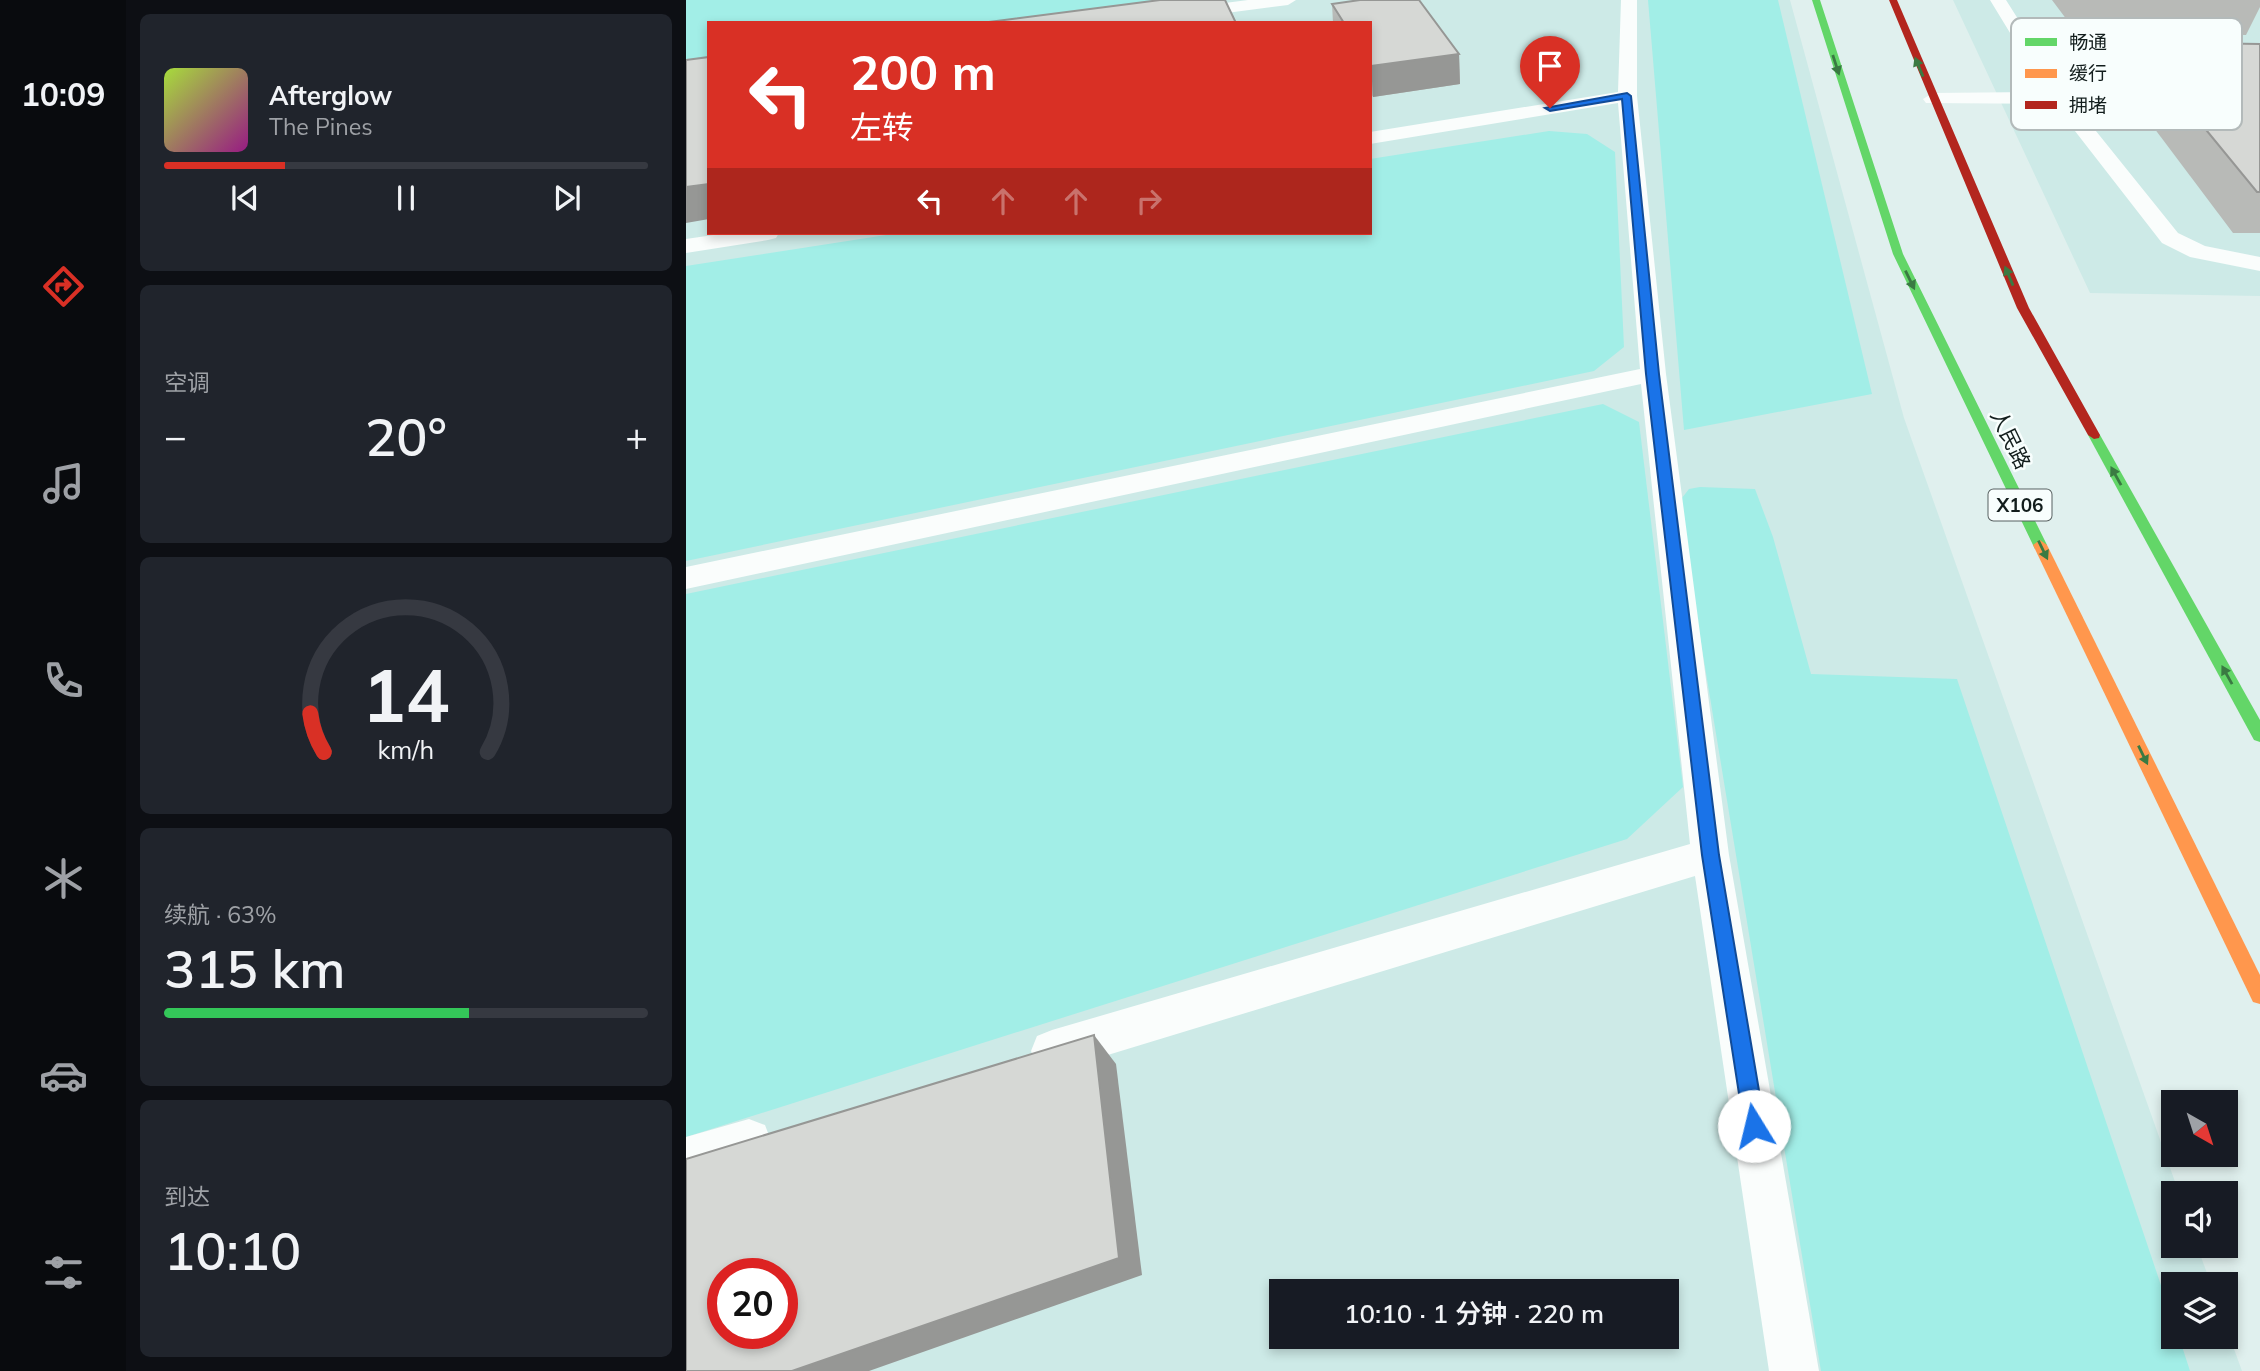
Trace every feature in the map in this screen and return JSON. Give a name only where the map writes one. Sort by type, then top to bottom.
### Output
[{"type":"main road","name":"人民路","points":[[1816,0],[1898,254],[2260,995]]},
{"type":"main road","points":[[1893,0],[2022,308],[2260,735]]},
{"type":"lane","points":[[1629,0],[1627,96],[1653,374],[1710,855],[1794,1371]]},
{"type":"lane","points":[[1998,0],[2011,21]]},
{"type":"lane","points":[[1127,21],[1291,4]]},
{"type":"lane","points":[[2242,56],[2260,56]]},
{"type":"lane","points":[[1372,138],[1627,96]]},
{"type":"lane","points":[[1933,99],[2011,99]]},
{"type":"lane","points":[[2084,130],[2169,238],[2198,252],[2260,264]]},
{"type":"lane","points":[[686,246],[755,235]]},
{"type":"lane","points":[[686,578],[1653,374]]},
{"type":"lane","points":[[1019,1060],[1710,855]]},
{"type":"lane","points":[[686,1159],[779,1132]]},
{"type":"shaded area","points":[[686,0],[1790,0],[1904,418],[2161,1142],[2161,1167],[2170,1167],[2175,1181],[2161,1181],[2161,1258],[2201,1258],[2207,1272],[2161,1272],[2161,1349],[2234,1349],[2242,1371],[686,1371]]},
{"type":"shaded area","points":[[686,0],[1214,0],[1054,21],[707,21],[707,63],[686,66]]},
{"type":"shaded area","points":[[1648,0],[1778,0],[1872,394],[1684,430]]},
{"type":"shaded area","points":[[1953,0],[2260,0],[2260,296],[2090,293],[2014,130],[2242,130],[2242,18],[2011,18],[2011,124]]},
{"type":"shaded area","points":[[1549,131],[1587,134],[1615,152],[1624,347],[1594,371],[686,561],[686,266],[886,235],[1372,235],[1372,159]]},
{"type":"shaded area","points":[[1603,404],[1639,422],[1683,787],[1627,839],[686,1137],[686,594]]},
{"type":"shaded area","points":[[1689,489],[1755,489],[1773,537],[1811,674],[1957,679],[2161,1285],[2161,1349],[2183,1349],[2190,1371],[1821,1371],[1678,503]]},
{"type":"building","points":[[1160,0],[1225,0],[1235,21],[997,21]]},
{"type":"building","points":[[1360,0],[1419,0],[1459,54],[1372,66],[1372,21],[1343,21],[1332,4]]},
{"type":"building","points":[[2242,44],[2260,44],[2260,192],[2257,192],[2206,130],[2242,130]]},
{"type":"building","points":[[707,57],[707,184],[686,187],[686,60]]},
{"type":"building","points":[[1094,1035],[1119,1258],[792,1371],[686,1371],[686,1159]]},
{"type":"traffic: fast","points":[[1816,0],[1898,254],[2040,545]]},
{"type":"traffic: fast","points":[[2094,435],[2260,735]]},
{"type":"traffic: slow","points":[[2040,545],[2260,995]]},
{"type":"traffic: jam","points":[[1893,0],[2023,308],[2094,435]]},
{"type":"route","points":[[1550,108],[1627,96],[1653,374],[1710,855],[1754,1126]]}]
